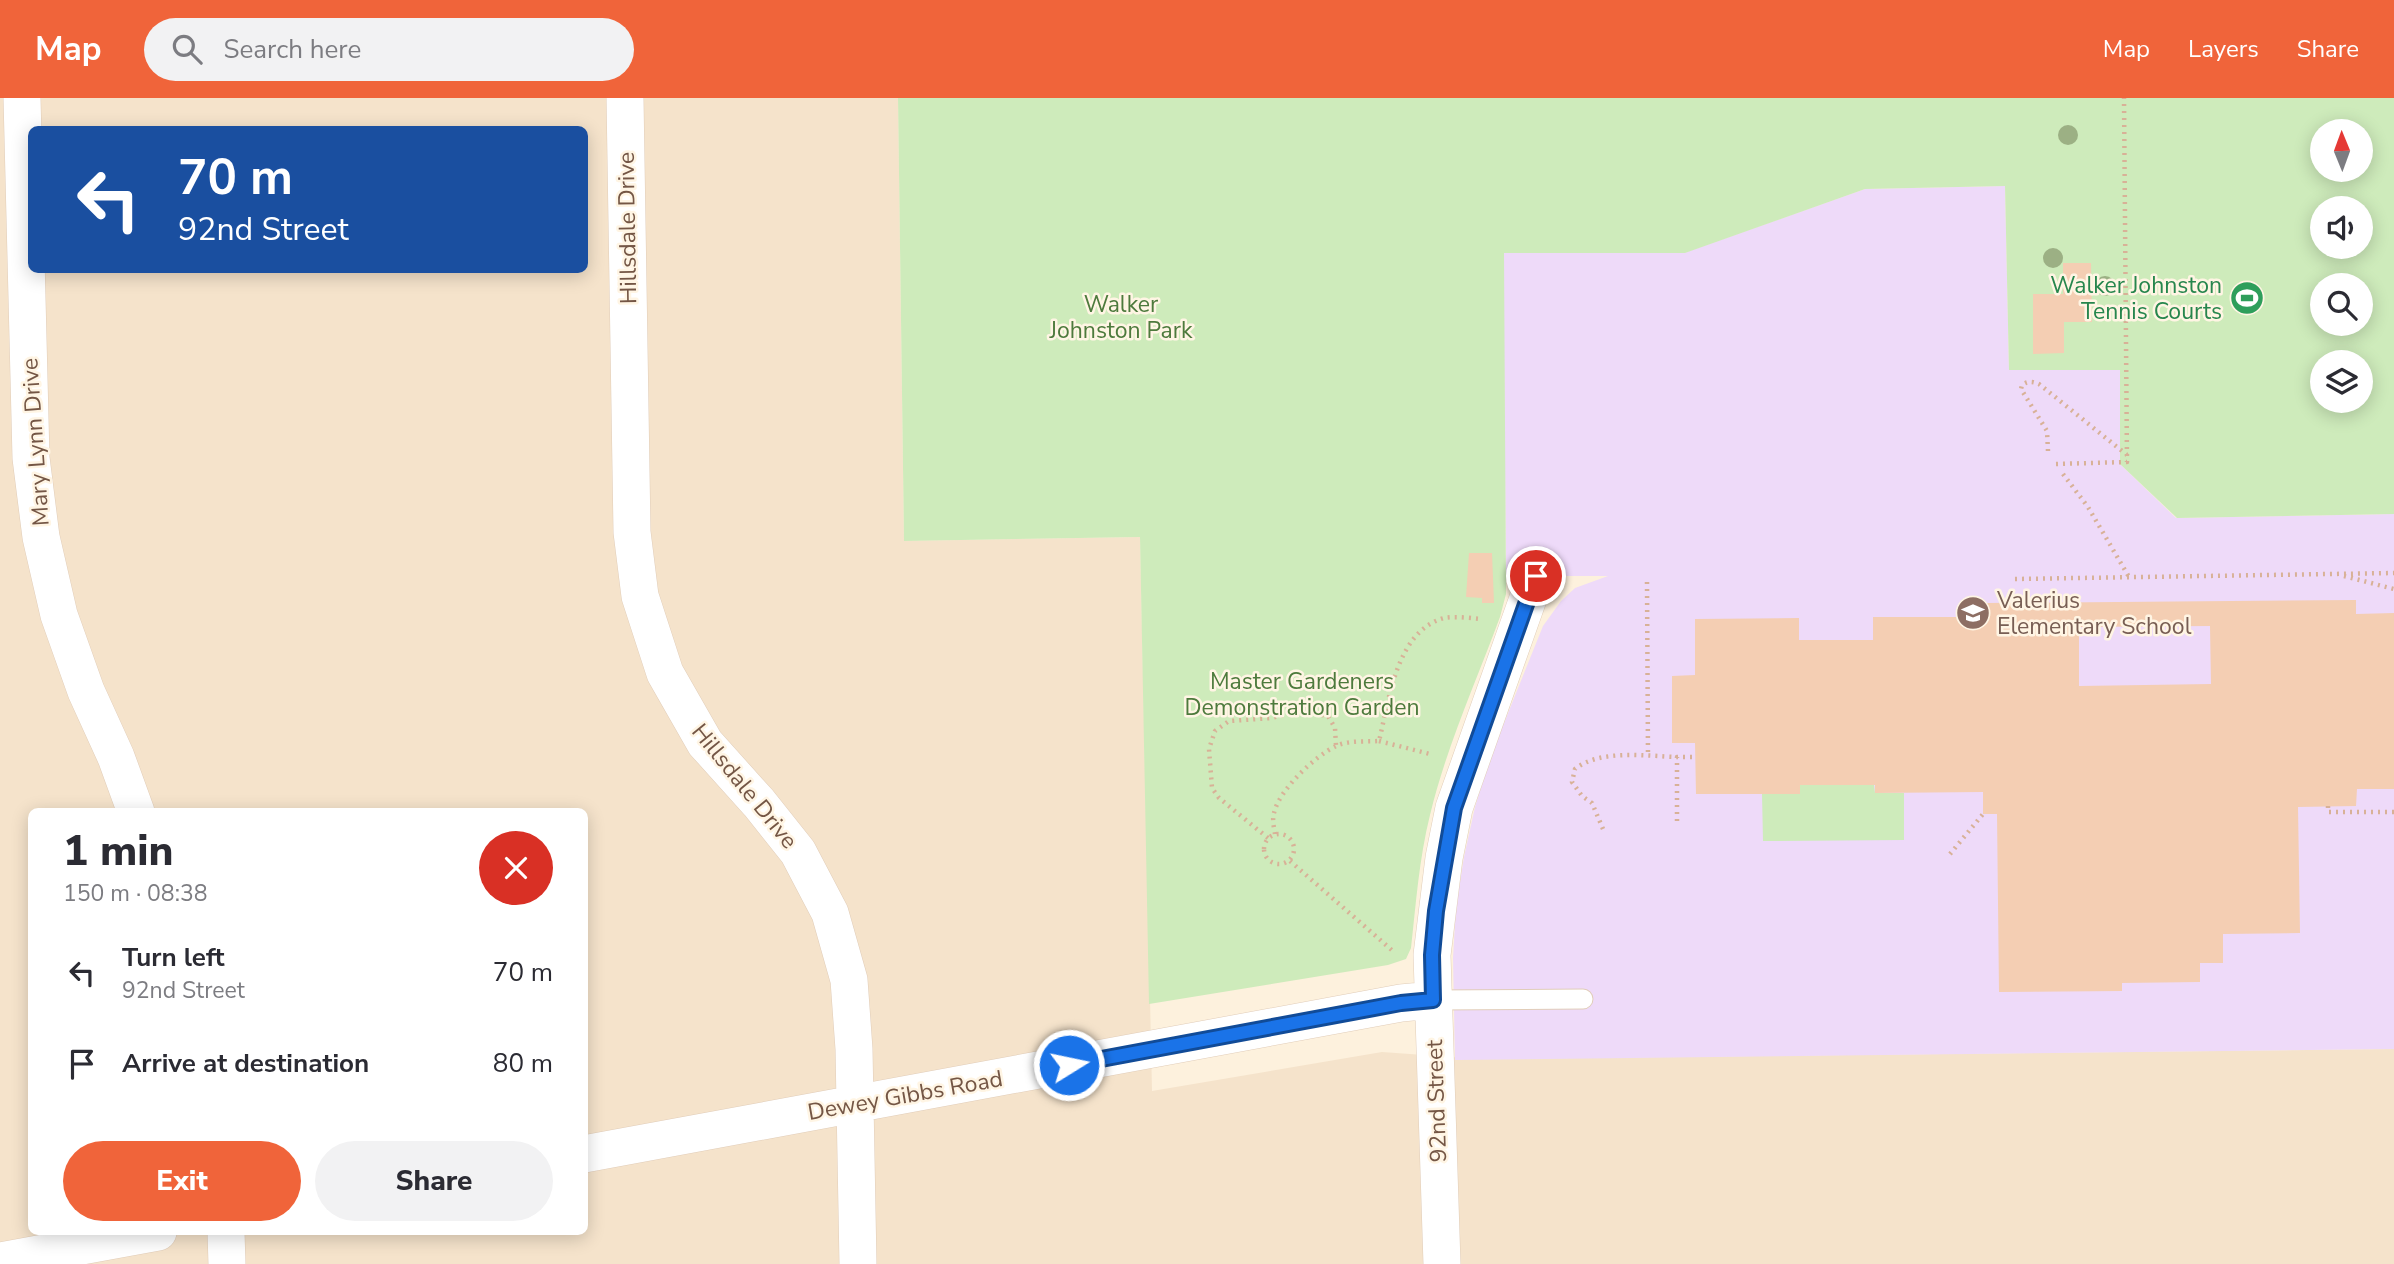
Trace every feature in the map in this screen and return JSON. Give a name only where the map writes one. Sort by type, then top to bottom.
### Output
[{"type":"street","name":"Mary Lynn Drive","points":[[22,98],[31,457],[41,537],[64,628],[86,691],[116,757],[135,808]]},
{"type":"street","name":"Hillsdale Drive","points":[[625,98],[632,531],[640,596],[665,673],[705,743],[798,852],[830,913],[849,980],[858,1264]]},
{"type":"street","name":"92nd Street","points":[[1442,1264],[1432,955],[1436,911],[1454,808],[1536,576]]},
{"type":"street","name":"Dewey Gibbs Road","points":[[588,1153],[1401,1003],[1433,1000]]},
{"type":"street","points":[[0,1261],[142,1235]]},
{"type":"street","points":[[226,1235],[227,1264]]},
{"type":"lane","points":[[1433,1000],[1583,999]]},
{"type":"path","points":[[2056,464],[2127,462],[2124,98]]},
{"type":"path","points":[[2048,451],[2047,431],[2021,389],[2026,382],[2039,384],[2127,455]]},
{"type":"path","points":[[2063,474],[2088,507],[2129,577]]},
{"type":"path","points":[[2014,579],[2394,573]]},
{"type":"path","points":[[2336,574],[2394,589]]},
{"type":"path","points":[[1647,582],[1648,757]]},
{"type":"path","points":[[1379,741],[1400,662],[1413,639],[1428,626],[1444,618],[1490,619]]},
{"type":"path","points":[[1268,838],[1219,798],[1212,788],[1209,749],[1214,731],[1229,721],[1272,718],[1297,711],[1328,716],[1335,727],[1336,746]]},
{"type":"path","points":[[1275,834],[1274,811],[1281,796],[1298,776],[1336,746],[1351,742],[1379,741],[1430,754]]},
{"type":"path","points":[[1676,757],[1677,821]]},
{"type":"path","points":[[1603,829],[1592,803],[1582,796],[1572,782],[1575,769],[1594,758],[1696,757]]},
{"type":"path","points":[[2328,806],[2328,812],[2394,811]]},
{"type":"path","points":[[1951,854],[1983,814]]},
{"type":"path","points":[[1275,834],[1283,834],[1294,846],[1294,854],[1283,864],[1268,861],[1264,854],[1268,838],[1275,834]]},
{"type":"path","points":[[1290,860],[1396,953]]},
{"type":"shaded area","points":[[0,98],[898,98],[904,541],[1140,537],[1152,1091],[1382,1052],[1480,1059],[2394,1049],[2394,1264],[0,1264]]},
{"type":"shaded area","name":"Valerius Elementary School","points":[[2005,186],[2009,370],[2120,370],[2120,464],[2176,518],[2394,514],[2394,1049],[1455,1060],[1453,958],[1456,907],[1475,807],[1490,758],[1543,626],[1561,601],[1575,588],[1608,576],[1506,576],[1503,253],[1684,253],[1865,189]]},
{"type":"green space","name":"Walker Johnston Park","points":[[898,98],[2394,98],[2394,514],[2177,518],[2120,464],[2120,370],[2009,370],[2005,186],[1865,189],[1685,253],[1504,253],[1506,594],[1500,617],[1453,740],[1430,815],[1418,882],[1411,948],[1406,959],[1388,965],[1149,1004],[1140,537],[904,541]]},
{"type":"green space","points":[[1800,785],[1874,785],[1875,793],[1904,793],[1904,840],[1763,841],[1762,794],[1800,794]]},
{"type":"building","points":[[2063,263],[2091,263],[2092,322],[2064,322],[2064,353],[2033,354],[2033,294],[2063,294]]},
{"type":"building","points":[[1469,553],[1492,553],[1494,603],[1482,603],[1482,598],[1466,597]]},
{"type":"building","points":[[2356,600],[2356,614],[2394,613],[2394,789],[2357,789],[2356,806],[2298,807],[2300,933],[2223,934],[2223,963],[2200,963],[2200,982],[2122,983],[2122,991],[1999,992],[1997,814],[1983,814],[1983,792],[1875,793],[1875,785],[1800,785],[1800,794],[1696,794],[1695,743],[1672,743],[1672,676],[1695,675],[1695,619],[1799,618],[1799,640],[1873,640],[1873,617],[1977,617],[1977,625],[1987,624],[1987,603]],"holes":[[[2210,626],[2211,684],[2079,686],[2079,627]]]},
{"type":"place","name":"Walker Johnston Tennis Courts","points":[[2247,298]]},
{"type":"place","name":"Valerius Elementary School","points":[[1973,613]]},
{"type":"route","points":[[1069,1065],[1401,1003],[1433,1000],[1432,955],[1436,911],[1454,808],[1536,576]]},
{"type":"park label","name":"Master Gardeners Demonstration Garden","points":[[1302,694]]}]
